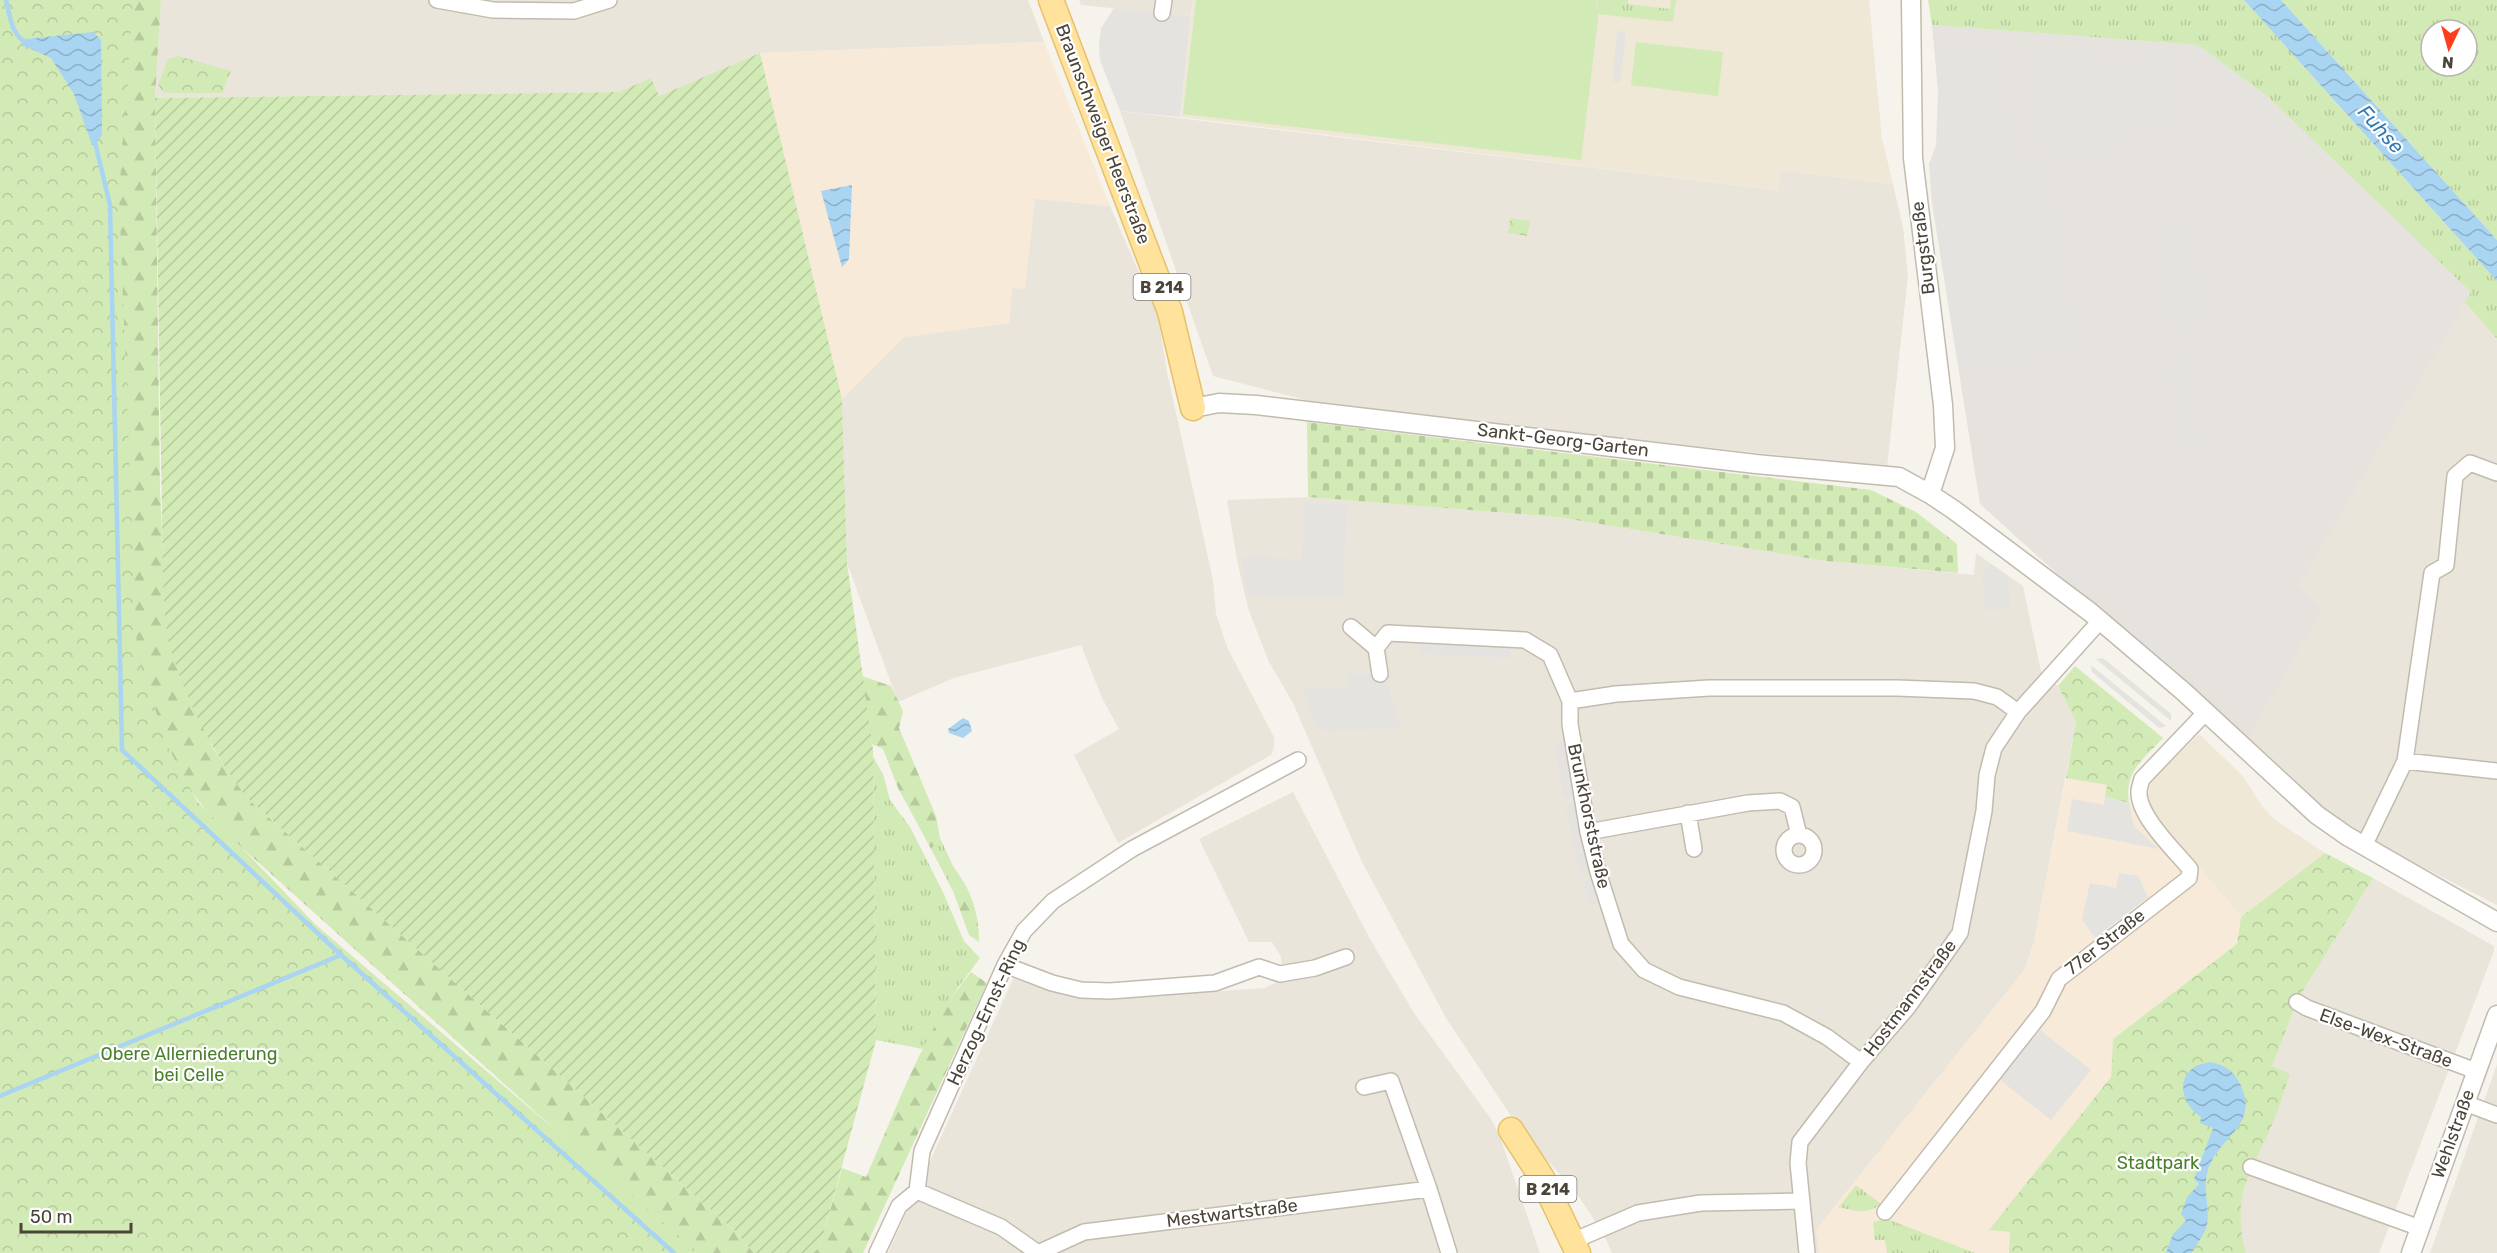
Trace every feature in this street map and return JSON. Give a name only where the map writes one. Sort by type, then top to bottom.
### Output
[{"type":"main road","name":"Braunschweiger Heerstraße","points":[[1051,0],[1170,312],[1193,408]]},
{"type":"main road","name":"B 214","points":[[1511,1130],[1542,1178],[1576,1247]]},
{"type":"street","points":[[437,0],[493,10],[574,11],[609,0]]},
{"type":"street","name":"Burgstraße","points":[[1911,0],[1913,158],[1943,405],[1942,462],[1930,494]]},
{"type":"street","name":"Sankt-Georg-Garten","points":[[1193,408],[1219,403],[1256,405],[1756,464],[1877,474],[1899,477],[1930,494]]},
{"type":"street","points":[[2364,846],[2405,761],[2432,573],[2446,565],[2455,476],[2470,463],[2497,473]]},
{"type":"street","points":[[1930,494],[2100,621],[2206,712],[2318,814],[2364,846],[2497,922]]},
{"type":"street","name":"Hostmannstraße","points":[[1808,1253],[1798,1163],[1800,1142],[1861,1062],[1908,1007],[1960,933],[1984,811],[1987,775],[1994,748],[2018,712],[2100,621]]},
{"type":"street","points":[[1351,627],[1376,648],[1380,674]]},
{"type":"street","name":"Brunkhorststraße","points":[[1376,648],[1388,633],[1525,640],[1550,655],[1570,701],[1570,724],[1588,832],[1621,944],[1644,970],[1679,987],[1783,1013],[1827,1037],[1861,1062]]},
{"type":"street","points":[[1570,701],[1616,694],[1709,688],[1886,688],[1974,691],[1997,697],[2018,712]]},
{"type":"street","name":"77er Straße","points":[[1885,1212],[2043,1011],[2059,979],[2189,878],[2190,869],[2142,808],[2139,792],[2142,779],[2206,712]]},
{"type":"street","name":"Herzog-Ernst-Ring","points":[[917,1191],[922,1151],[1005,965],[1024,931],[1053,901],[1132,849],[1298,760]]},
{"type":"street","points":[[2405,761],[2497,771]]},
{"type":"street","points":[[1588,832],[1688,813],[1780,801],[1792,807],[1799,835]]},
{"type":"street","points":[[1688,813],[1694,849]]},
{"type":"street","points":[[1005,965],[1052,983],[1081,990],[1110,991],[1215,982],[1259,967],[1280,974],[1315,968],[1346,957]]},
{"type":"street","name":"Else-Wex-Straße","points":[[2297,1002],[2307,1008],[2476,1071]]},
{"type":"street","name":"Wehlstraße","points":[[2411,1253],[2497,1016]]},
{"type":"street","points":[[1364,1087],[1391,1081],[1449,1253]]},
{"type":"street","points":[[2465,1103],[2497,1115]]},
{"type":"street","points":[[2252,1167],[2420,1228]]},
{"type":"street","name":"Mestwartstraße","points":[[1038,1253],[1084,1232],[1429,1189]]},
{"type":"street","points":[[877,1253],[899,1206],[917,1191],[1001,1227],[1038,1253]]},
{"type":"street","points":[[1576,1247],[1596,1229],[1638,1213],[1701,1203],[1802,1201]]},
{"type":"shaded area","points":[[161,0],[1028,0],[1044,42],[760,53],[659,96],[651,78],[620,92],[155,98]]},
{"type":"shaded area","points":[[1079,0],[1193,0],[1191,16],[1081,5]]},
{"type":"shaded area","points":[[1193,0],[1869,0],[1882,139],[1893,184],[1780,170],[1778,190],[1180,117]]},
{"type":"shaded area","points":[[1114,8],[1191,16],[1180,117],[1120,111],[1100,60],[1099,44],[1101,28]]},
{"type":"shaded area","points":[[1932,25],[2198,45],[2268,97],[2472,292],[2298,586],[2323,609],[2245,743],[1980,504],[1932,203],[1929,164],[1936,145],[1938,91]]},
{"type":"shaded area","points":[[1617,31],[1626,32],[1620,82],[1612,81]]},
{"type":"shaded area","points":[[1044,42],[1110,206],[1035,199],[1025,289],[1012,288],[1009,323],[904,337],[842,399],[760,53]]},
{"type":"shaded area","points":[[2027,43],[2073,48],[2113,66],[2165,57],[2176,122],[2114,131],[2116,150],[2048,160]]},
{"type":"shaded area","points":[[1992,48],[2014,174],[2044,169],[2071,347],[1960,366],[1931,165],[1939,146],[1941,89],[1938,58]]},
{"type":"shaded area","points":[[1120,111],[1778,190],[1780,170],[1893,184],[1903,227],[1908,276],[1887,467],[1329,406],[1213,376]]},
{"type":"shaded area","points":[[1034,198],[1110,206],[1158,316],[1167,372],[1213,580],[1216,614],[1228,649],[1274,737],[1271,755],[1118,843],[1074,755],[1119,729],[1102,698],[1081,645],[954,678],[898,702],[847,563],[842,399],[904,337],[1009,323],[1012,287],[1025,288]]},
{"type":"shaded area","points":[[2189,233],[2201,321],[2173,325],[2161,237]]},
{"type":"shaded area","points":[[2465,302],[2497,339],[2497,905],[2395,853],[2319,808],[2245,743],[2322,609],[2297,586]]},
{"type":"shaded area","points":[[2184,360],[2195,445],[2183,446],[2171,361]]},
{"type":"shaded area","points":[[1308,497],[1557,517],[1826,561],[1974,575],[1976,553],[2023,586],[2041,671],[2058,686],[2076,722],[2034,942],[2025,969],[1816,1230],[1819,1253],[1612,1253],[1604,1235],[1578,1195],[1521,1131],[1446,1018],[1361,860],[1293,703],[1268,660],[1248,608],[1227,500]]},
{"type":"shaded area","points":[[1305,502],[1347,505],[1343,598],[1248,596],[1241,558],[1273,558],[1273,594],[1274,558],[1302,559]]},
{"type":"shaded area","points":[[1990,564],[2009,578],[2010,609],[1985,610],[1982,576]]},
{"type":"shaded area","points":[[1419,644],[1510,647],[1510,658],[1419,654]]},
{"type":"shaded area","points":[[2103,658],[2171,714],[2171,721],[2096,659]]},
{"type":"shaded area","points":[[2091,665],[2166,726],[2159,728],[2092,672]]},
{"type":"shaded area","points":[[1348,674],[1385,674],[1401,729],[1317,730],[1302,687],[1347,688]]},
{"type":"shaded area","points":[[2199,734],[2242,775],[2262,806],[2275,820],[2325,853],[2241,917],[2151,809],[2148,795],[2151,781]]},
{"type":"shaded area","points":[[1567,741],[1576,796],[1564,798],[1554,743]]},
{"type":"shaded area","points":[[2066,778],[2108,785],[2106,797],[2151,809],[2241,917],[2237,944],[2113,1039],[2111,1077],[1989,1230],[2011,1232],[2009,1253],[1819,1253],[1816,1230],[2025,969],[2034,942]]},
{"type":"shaded area","points":[[1293,792],[1370,939],[1414,1013],[1491,1119],[1500,1137],[1540,1253],[888,1253],[1014,977],[1050,991],[1080,998],[1110,999],[1265,988],[1277,982],[1282,969],[1281,957],[1272,942],[1249,942],[1199,839]]},
{"type":"shaded area","points":[[2105,797],[2129,803],[2134,826],[2159,849],[2067,831],[2072,799],[2104,805]]},
{"type":"shaded area","points":[[1577,803],[1592,870],[1580,874],[1565,805]]},
{"type":"shaded area","points":[[2119,873],[2138,876],[2148,897],[2095,938],[2082,920],[2090,883],[2116,888]]},
{"type":"shaded area","points":[[1594,878],[1602,904],[1590,904],[1582,882]]},
{"type":"shaded area","points":[[2373,878],[2494,946],[2494,951],[2379,1253],[2246,1253],[2239,1229],[2240,1203],[2250,1171],[2273,1121],[2289,1074],[2272,1066],[2298,999]]},
{"type":"shaded area","points":[[2040,1030],[2091,1070],[2051,1120],[2000,1080]]},
{"type":"shaded area","points":[[2497,1064],[2497,1253],[2430,1253]]},
{"type":"green space","name":"Obere Allerniederung bei Celle","points":[[0,0],[133,0],[119,195],[137,653],[166,743],[197,801],[316,925],[699,1253],[0,1253]]},
{"type":"green space","points":[[131,0],[161,0],[155,98],[160,491],[166,617],[170,645],[187,691],[213,748],[247,798],[735,1231],[754,1253],[692,1253],[220,828],[183,781],[156,722],[134,665],[117,204]]},
{"type":"green space","points":[[1196,0],[1596,0],[1598,20],[1581,160],[1183,114]]},
{"type":"green space","points":[[1597,0],[1628,0],[1628,4],[1670,9],[1671,0],[1676,0],[1673,22],[1597,14]]},
{"type":"green space","points":[[1928,0],[2244,0],[2497,281],[2497,339],[2465,302],[2471,292],[2268,97],[2198,45],[1932,25]]},
{"type":"green space","points":[[2281,0],[2497,0],[2497,240]]},
{"type":"green space","points":[[1636,42],[1723,52],[1718,96],[1631,85]]},
{"type":"green space","points":[[760,53],[842,399],[847,563],[873,750],[876,1040],[820,1247],[813,1253],[754,1253],[735,1231],[247,798],[223,763],[192,706],[176,666],[165,620],[155,98],[619,92],[651,78],[659,96]]},
{"type":"green space","points":[[178,56],[231,71],[222,93],[164,93],[158,85],[168,59]]},
{"type":"green space","points":[[1510,218],[1530,221],[1527,236],[1508,233]]},
{"type":"green space","points":[[1307,422],[1871,490],[1916,512],[1957,544],[1958,573],[1826,561],[1557,517],[1308,497]]},
{"type":"green space","points":[[2075,666],[2163,738],[2132,774],[2129,782],[2129,803],[2105,797],[2107,785],[2066,778],[2076,722],[2058,686]]},
{"type":"green space","points":[[862,676],[891,686],[903,711],[899,728],[936,816],[940,838],[931,849],[898,788],[883,749],[872,744]]},
{"type":"green space","points":[[873,757],[883,774],[890,800],[910,827],[943,892],[964,941],[980,958],[957,989],[923,1049],[876,1040]]},
{"type":"green space","points":[[940,838],[953,866],[965,884],[953,891],[931,849]]},
{"type":"green space","name":"Stadtpark","points":[[2325,853],[2373,878],[2298,999],[2272,1066],[2290,1074],[2275,1116],[2251,1170],[2242,1199],[2242,1233],[2246,1253],[2009,1253],[2010,1232],[1989,1230],[2111,1077],[2113,1039],[2237,944],[2241,917]]},
{"type":"green space","points":[[965,884],[976,912],[979,942],[969,935],[953,891]]},
{"type":"green space","points":[[971,972],[987,983],[863,1253],[813,1253],[820,1247],[842,1168],[866,1177],[925,1045],[954,995]]},
{"type":"green space","points":[[1856,1185],[1881,1204],[1866,1211],[1839,1207]]},
{"type":"green space","points":[[1887,1219],[1975,1253],[1887,1253],[1885,1240],[1875,1240],[1873,1222]]},
{"type":"water","name":"Fuhse","points":[[2244,0],[2281,0],[2497,240],[2497,281]]},
{"type":"water","points":[[93,32],[101,40],[102,135],[92,145],[74,94],[51,58],[20,44],[26,39]]},
{"type":"water","points":[[852,185],[849,259],[842,267],[821,191]]},
{"type":"water","points":[[963,718],[969,721],[972,731],[963,738],[949,733],[948,729]]},
{"type":"water","points":[[2210,1062],[2227,1068],[2239,1082],[2245,1098],[2245,1110],[2242,1121],[2219,1150],[2207,1174],[2208,1219],[2202,1236],[2191,1253],[2166,1253],[2173,1234],[2186,1221],[2181,1214],[2187,1197],[2199,1184],[2194,1179],[2213,1128],[2200,1123],[2201,1117],[2186,1099],[2183,1085],[2189,1071],[2196,1066]]},
{"type":"waterway","points":[[6,0],[15,31],[22,40],[28,43]]},
{"type":"waterway","points":[[94,138],[110,205],[122,750],[341,955],[674,1253]]},
{"type":"waterway","points":[[0,1096],[341,955]]}]
